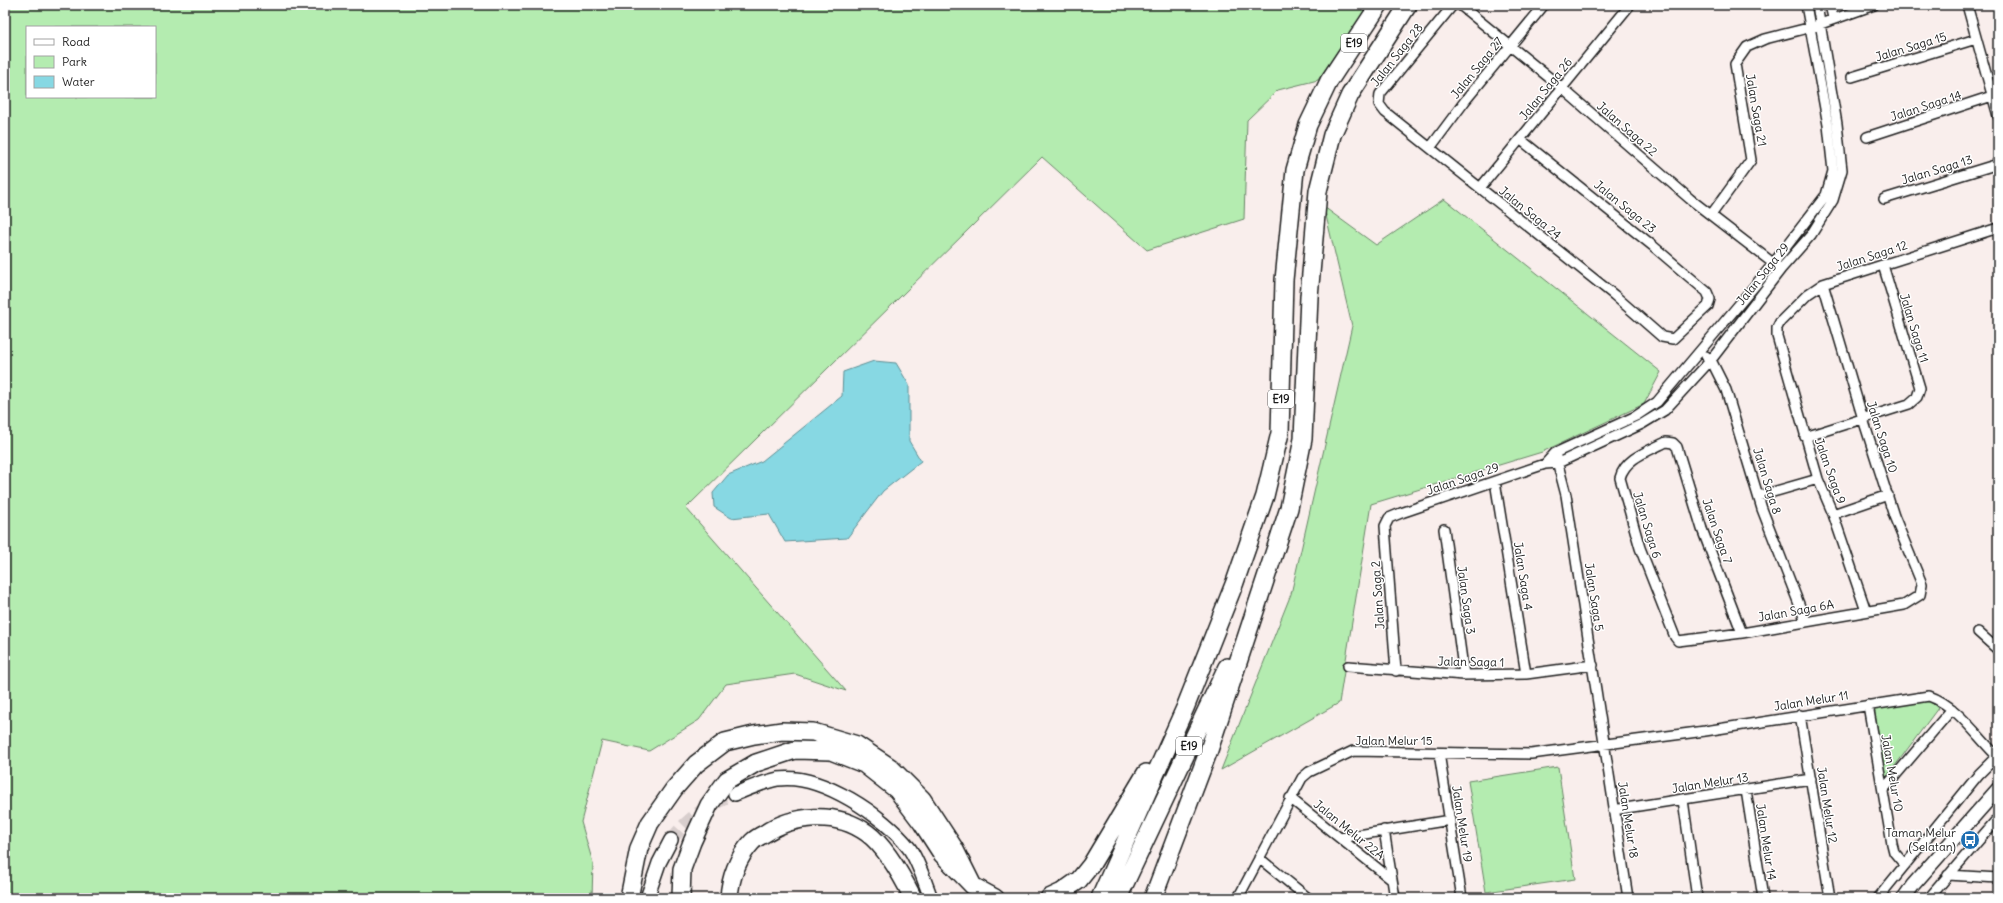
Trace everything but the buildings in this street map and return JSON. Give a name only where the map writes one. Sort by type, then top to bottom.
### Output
[{"type":"highway","name":"E19","points":[[1100,898],[1185,708],[1235,582],[1263,503],[1280,434],[1284,280],[1296,170],[1308,125],[1329,81],[1379,5]]},
{"type":"highway","name":"E19","points":[[1118,898],[1261,595],[1289,508],[1303,439],[1309,297],[1318,191],[1332,135],[1350,96],[1408,5]]},
{"type":"highway","points":[[1153,898],[1209,750],[1261,595]]},
{"type":"highway","points":[[1049,898],[1062,892],[1079,880],[1092,865],[1185,708]]},
{"type":"highway","points":[[629,898],[638,848],[650,823],[674,789],[696,764],[726,742],[754,735],[782,731],[812,732],[857,745],[890,767],[922,799],[954,848],[974,886]]},
{"type":"highway","points":[[680,898],[682,869],[692,842],[709,805],[727,780],[756,762],[795,750],[831,752],[864,764],[897,790],[922,823],[942,854],[974,886],[994,898]]},
{"type":"highway","points":[[729,898],[733,876],[742,856],[752,841],[773,828],[804,818],[823,817],[846,822],[868,833],[884,851],[912,898]]},
{"type":"street","name":"Jalan Saga 28","points":[[1379,104],[1380,94],[1454,5]]},
{"type":"street","name":"Jalan Saga 22","points":[[1460,5],[1562,88],[1636,153],[1711,215],[1777,267]]},
{"type":"street","name":"Jalan Saga 27","points":[[1430,148],[1465,101],[1544,5]]},
{"type":"street","name":"Jalan Saga 26","points":[[1480,188],[1630,5]]},
{"type":"street","name":"Jalan Saga 29","points":[[1389,518],[1545,464],[1558,463],[1642,424],[1665,410],[1710,360],[1777,267],[1826,195],[1833,171],[1828,125],[1812,27],[1806,5]]},
{"type":"street","name":"Jalan Saga 29","points":[[1545,464],[1555,453],[1636,416],[1657,402],[1777,267],[1811,235],[1833,200],[1842,170],[1837,124],[1817,5]]},
{"type":"street","points":[[1830,5],[1833,18]]},
{"type":"street","points":[[1812,27],[1833,18],[1874,5]]},
{"type":"street","points":[[1967,5],[1998,116]]},
{"type":"street","name":"Jalan Saga 21","points":[[1711,215],[1751,160],[1736,64],[1747,47],[1765,39],[1812,27]]},
{"type":"street","name":"Jalan Saga 15","points":[[1852,77],[1976,39]]},
{"type":"street","name":"Jalan Saga 14","points":[[1867,138],[1992,96]]},
{"type":"street","name":"Jalan Saga 24","points":[[1379,104],[1385,112],[1668,340]]},
{"type":"street","name":"Jalan Saga 23","points":[[1520,139],[1653,246],[1707,292],[1710,299],[1708,306],[1672,339],[1668,340]]},
{"type":"street","name":"Jalan Saga 13","points":[[1884,199],[1998,164]]},
{"type":"street","name":"Jalan Saga 12","points":[[1777,336],[1777,328],[1780,322],[1808,294],[1823,284],[1998,228]]},
{"type":"street","name":"Jalan Saga 11","points":[[1863,419],[1909,404],[1917,397],[1920,388],[1883,265]]},
{"type":"street","name":"Jalan Saga 10","points":[[1823,284],[1863,419],[1894,516],[1922,584],[1920,595]]},
{"type":"street","name":"Jalan Saga 9","points":[[1777,336],[1818,479],[1833,514],[1866,611]]},
{"type":"street","name":"Jalan Saga 8","points":[[1701,352],[1710,360],[1726,390],[1760,496],[1762,509],[1806,622]]},
{"type":"street","points":[[1805,437],[1863,419]]},
{"type":"street","name":"Jalan Saga 7","points":[[1666,442],[1673,443],[1677,447],[1702,529],[1742,633]]},
{"type":"street","name":"Jalan Saga 6","points":[[1666,442],[1628,463],[1622,470],[1620,478],[1640,548],[1675,637]]},
{"type":"street","name":"Jalan Saga 5","points":[[1555,453],[1566,495],[1604,745]]},
{"type":"street","points":[[1760,496],[1818,479]]},
{"type":"street","name":"Jalan Saga 4","points":[[1495,481],[1526,674]]},
{"type":"street","points":[[1833,514],[1888,495]]},
{"type":"street","name":"Jalan Saga 2","points":[[1389,518],[1385,526],[1396,671]]},
{"type":"street","name":"Jalan Saga 3","points":[[1444,529],[1464,675]]},
{"type":"street","name":"Jalan Saga 6A","points":[[1675,637],[1678,641],[1685,642],[1742,633],[1904,605],[1920,595]]},
{"type":"street","points":[[1978,632],[1998,650]]},
{"type":"street","name":"Jalan Saga 1","points":[[1348,666],[1396,671],[1464,675],[1526,674],[1593,666]]},
{"type":"street","name":"Jalan Melur 11","points":[[1604,745],[1929,696],[1938,699],[1952,709],[1997,757]]},
{"type":"street","name":"Jalan Melur 10","points":[[1868,705],[1894,852],[1905,865]]},
{"type":"street","points":[[1883,790],[1952,709]]},
{"type":"street","name":"Jalan Melur 12","points":[[1800,715],[1830,898]]},
{"type":"street","name":"Jalan Melur 15","points":[[1238,898],[1302,778],[1309,772],[1353,751],[1531,754],[1604,745]]},
{"type":"street","name":"Jalan Melur 18","points":[[1604,745],[1628,898]]},
{"type":"street","name":"Jalan Melur 19","points":[[1440,753],[1462,898]]},
{"type":"street","points":[[1878,898],[1979,774],[1997,757]]},
{"type":"street","points":[[735,794],[778,779],[787,779],[810,783],[831,790],[860,804],[886,823],[910,849],[931,898]]},
{"type":"street","name":"Jalan Melur 13","points":[[1613,810],[1810,779]]},
{"type":"street","points":[[1904,898],[1913,885],[1998,789]]},
{"type":"street","name":"Jalan Melur 14","points":[[1746,790],[1763,898]]},
{"type":"street","name":"Jalan Melur 22A","points":[[1290,798],[1392,880]]},
{"type":"street","points":[[1682,800],[1697,898]]},
{"type":"street","points":[[1929,898],[1998,818]]},
{"type":"street","points":[[1340,838],[1450,820]]},
{"type":"street","points":[[1384,830],[1395,898]]},
{"type":"street","points":[[647,898],[659,863],[671,840]]},
{"type":"street","points":[[1259,858],[1308,898]]},
{"type":"street","points":[[1948,875],[1998,878]]},
{"type":"green space","points":[[5,5],[1369,5],[1318,80],[1278,90],[1247,120],[1244,219],[1147,250],[1042,157],[686,508],[846,691],[795,674],[726,684],[699,720],[649,751],[602,741],[581,822],[593,863],[592,898],[5,898]]},
{"type":"green space","points":[[1444,199],[1661,372],[1644,404],[1542,452],[1371,504],[1339,703],[1221,770],[1291,594],[1352,326],[1324,207],[1376,245]]},
{"type":"green space","points":[[1928,700],[1938,708],[1886,778],[1874,708]]},
{"type":"green space","points":[[1558,767],[1575,879],[1486,892],[1468,781]]},
{"type":"water","points":[[874,361],[896,363],[909,385],[909,441],[921,461],[883,491],[847,538],[785,542],[769,514],[731,518],[714,507],[713,493],[728,475],[762,461],[842,396],[843,372]]},
{"type":"tunnel","points":[[671,840],[693,817],[707,807],[735,794]]},
{"type":"place","name":"Taman Melur (Selatan)","points":[[1970,840]]}]
